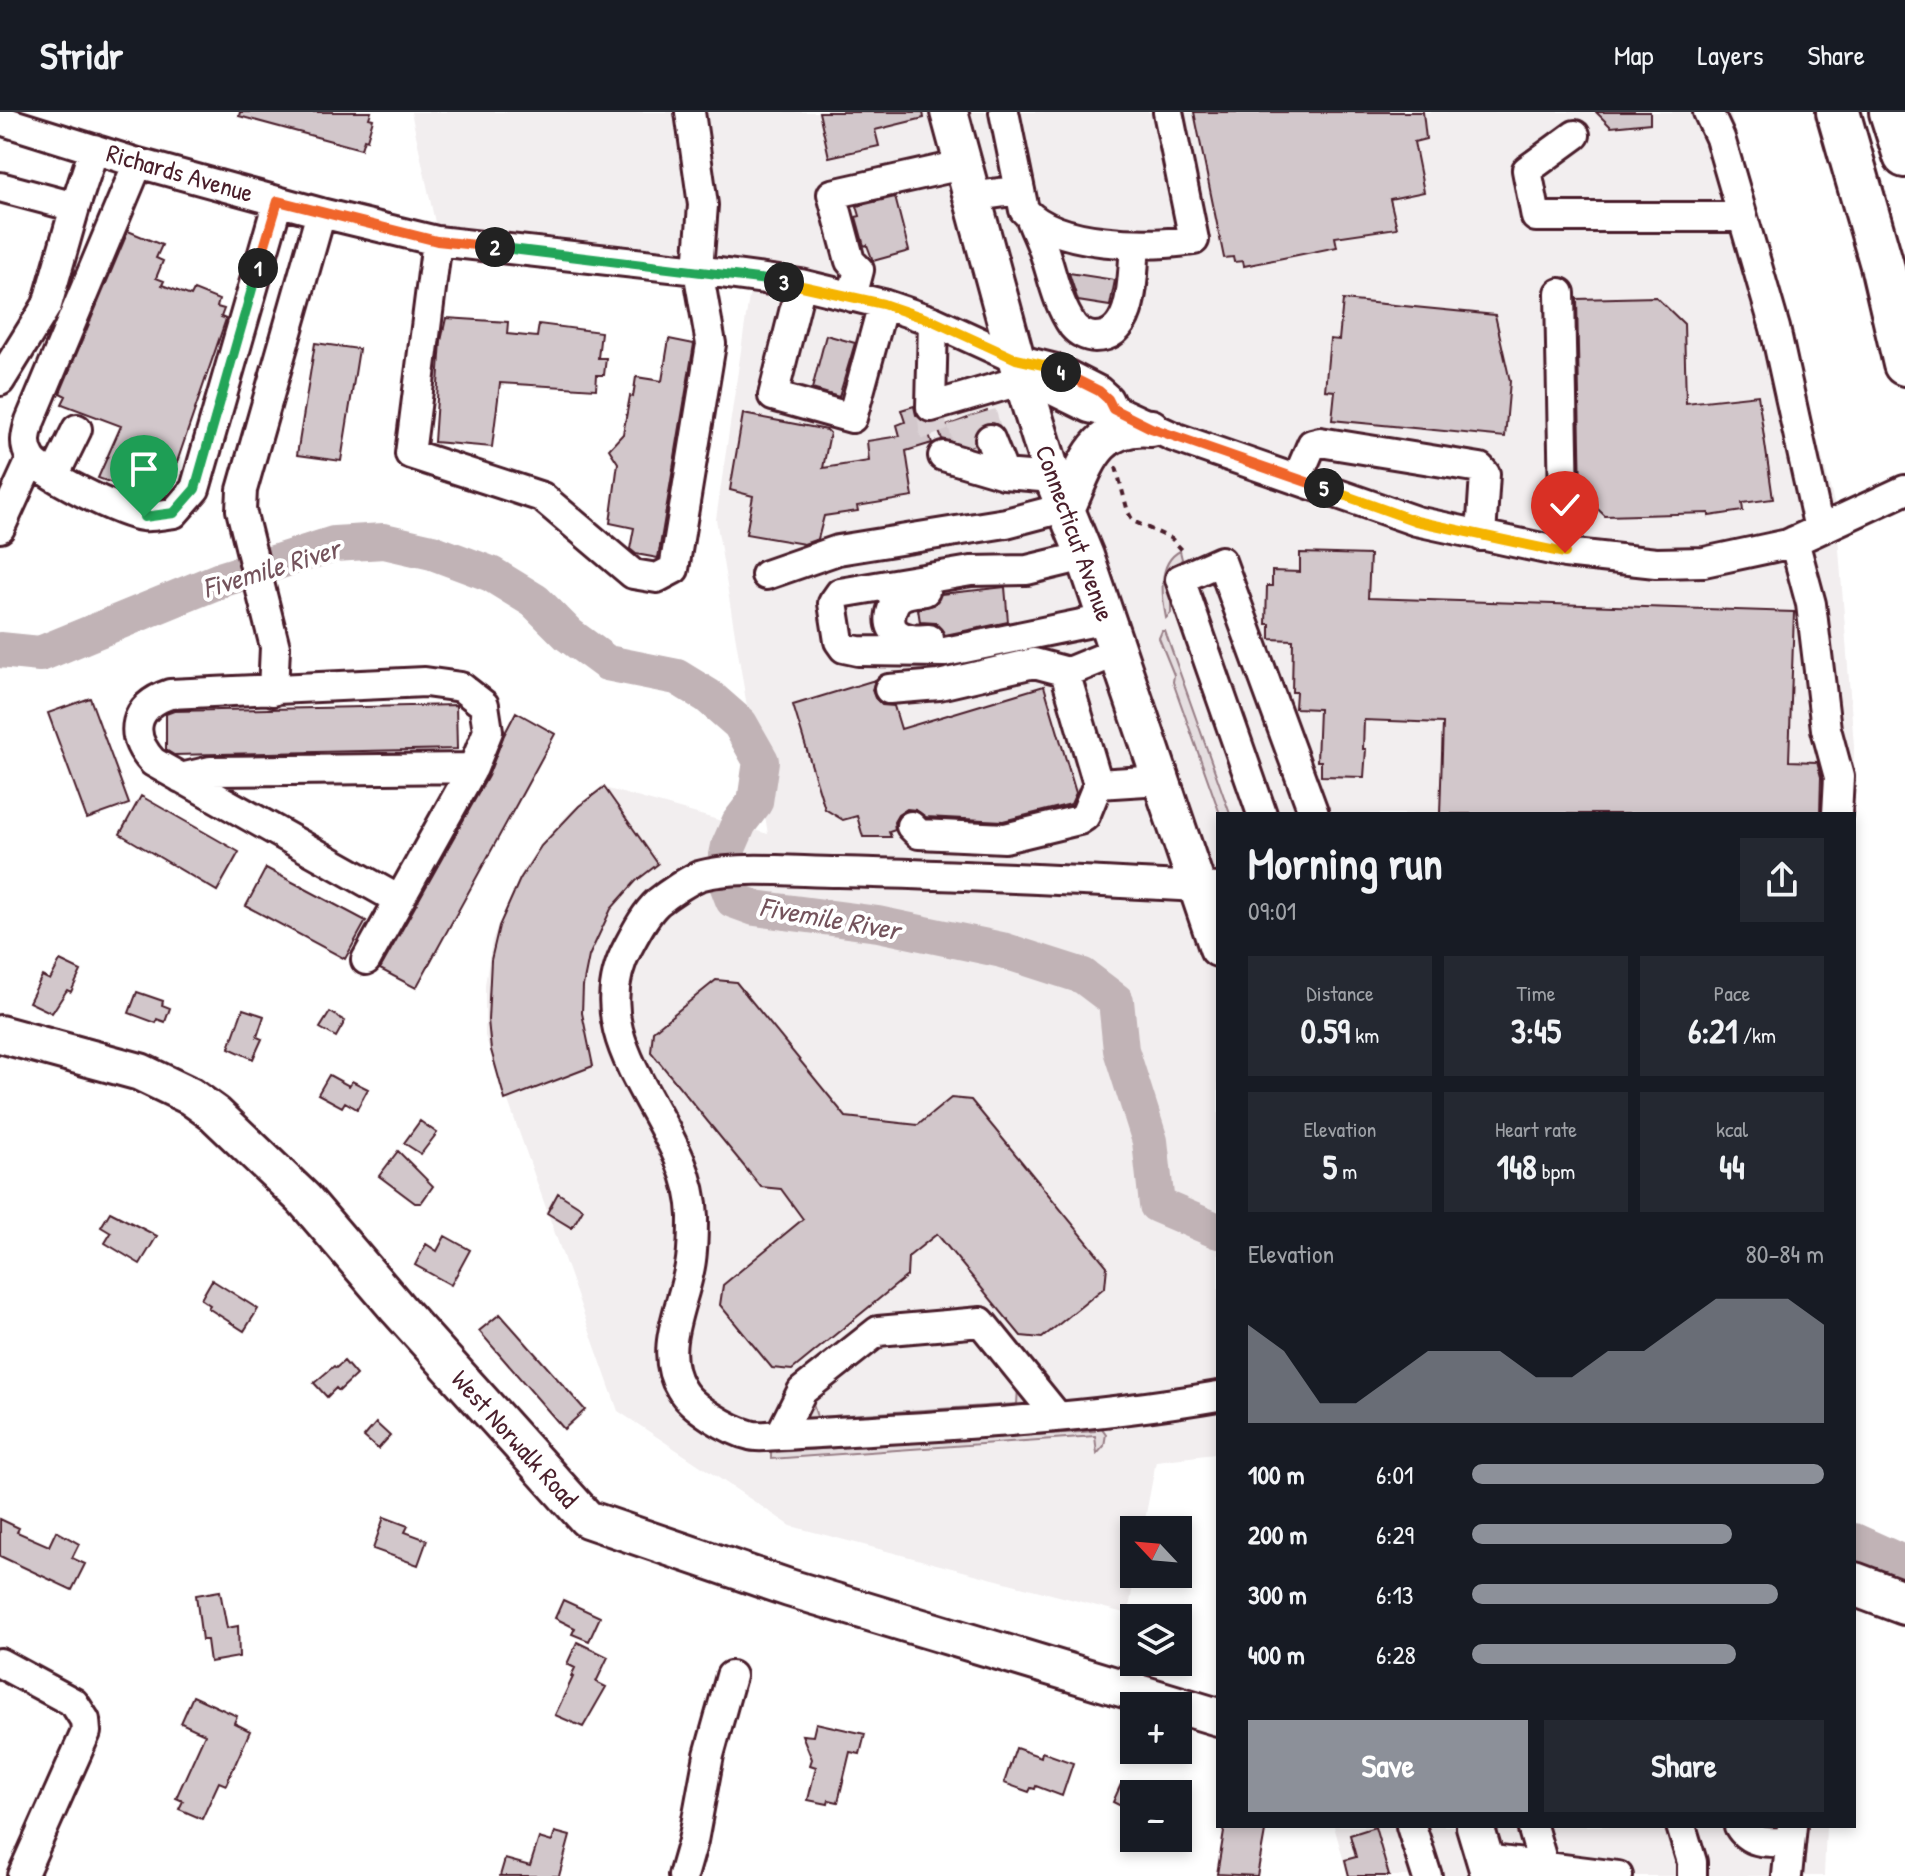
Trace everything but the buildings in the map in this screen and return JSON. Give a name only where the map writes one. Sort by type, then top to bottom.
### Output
[{"type":"highway","points":[[1838,112],[1882,265],[1905,364]]},
{"type":"highway","points":[[1891,112],[1905,156]]},
{"type":"highway","points":[[1856,1585],[1905,1603]]},
{"type":"main road","name":"Connecticut Avenue","points":[[949,112],[1019,370],[1161,780],[1208,888],[1216,936]]},
{"type":"main road","points":[[1060,493],[1100,442],[1126,428],[1151,428]]},
{"type":"main road","name":"West Norwalk Road","points":[[0,1034],[140,1072],[190,1096],[215,1114],[304,1199],[398,1309],[587,1519],[789,1588],[1216,1716]]},
{"type":"street","points":[[437,241],[410,454],[542,497],[633,574],[657,578],[674,569],[711,344],[698,270],[703,205],[690,112]]},
{"type":"street","points":[[1004,112],[1024,210],[1054,230],[1125,245],[1166,245],[1194,240],[1168,112]]},
{"type":"street","points":[[1708,112],[1720,138],[1775,328],[1806,535],[1826,729],[1839,777],[1837,812]]},
{"type":"street","name":"Richards Avenue","points":[[0,120],[48,123],[94,149],[138,163],[437,241],[801,284],[883,304],[933,321],[1046,387],[1089,408],[1101,411],[1106,400],[1151,428],[1416,521],[1565,553],[1656,563],[1704,562],[1806,535],[1905,490]]},
{"type":"street","points":[[1575,135],[1527,170],[1536,217],[1743,217]]},
{"type":"street","points":[[0,381],[47,305],[94,149]]},
{"type":"street","points":[[138,163],[30,421],[25,441],[43,468],[123,512],[144,517],[174,513],[195,489],[278,201]]},
{"type":"street","points":[[852,297],[859,270],[850,261],[832,194],[966,181],[1020,190]]},
{"type":"street","points":[[0,187],[75,207]]},
{"type":"street","points":[[273,691],[275,647],[241,510],[242,490],[321,213]]},
{"type":"street","points":[[1030,216],[1044,250],[1056,295],[1075,329],[1089,337],[1103,336]]},
{"type":"street","points":[[1106,400],[1090,368],[1089,359],[1093,345],[1120,326],[1127,314],[1135,244]]},
{"type":"street","points":[[801,284],[773,396],[852,418],[883,304]]},
{"type":"street","points":[[1560,293],[1565,553]]},
{"type":"street","points":[[933,321],[931,407],[973,426],[1004,474],[1060,493]]},
{"type":"street","points":[[943,456],[973,426],[1019,370]]},
{"type":"street","points":[[0,528],[43,468],[77,429]]},
{"type":"street","points":[[1297,479],[1312,444],[1320,442],[1480,468],[1485,474],[1481,536]]},
{"type":"street","points":[[766,575],[838,550],[1006,523],[1060,493]]},
{"type":"street","points":[[1085,556],[1027,570],[971,571],[840,593],[833,603],[839,641],[844,648],[858,651],[945,652],[1005,639],[1112,635]]},
{"type":"street","points":[[1261,812],[1180,579],[1221,561],[1305,812]]},
{"type":"street","points":[[971,571],[957,586],[906,593],[898,598],[892,606],[892,629],[911,641],[982,635],[1005,639]]},
{"type":"street","points":[[911,826],[919,834],[1005,838],[1085,816],[1098,784],[1067,679],[1068,672],[1112,635]]},
{"type":"street","points":[[889,689],[939,685],[1034,663],[1068,672]]},
{"type":"street","points":[[366,960],[473,768],[488,731],[484,705],[461,687],[425,682],[170,694],[156,699],[146,708],[137,728],[138,742],[153,762],[399,900]]},
{"type":"street","points":[[181,778],[211,771],[473,768]]},
{"type":"street","points":[[1098,784],[1161,780]]},
{"type":"street","points":[[1208,888],[930,874],[744,870],[698,877],[659,901],[634,936],[622,957],[613,998],[624,1055],[669,1135],[691,1192],[691,1261],[672,1346],[673,1373],[680,1389],[691,1401],[718,1420],[751,1436],[780,1435],[1057,1416],[1154,1407],[1216,1396]]},
{"type":"street","points":[[780,1435],[802,1391],[878,1331],[981,1322],[1057,1416]]},
{"type":"street","points":[[0,1663],[74,1703],[85,1720],[86,1732],[22,1876]]},
{"type":"street","points":[[683,1876],[693,1841],[709,1755],[731,1676]]},
{"type":"street","points":[[1412,1828],[1427,1876]]},
{"type":"street","points":[[1533,1828],[1544,1867]]},
{"type":"street","points":[[1682,1828],[1692,1862],[1692,1876]]},
{"type":"street","points":[[1740,1828],[1756,1841],[1790,1834],[1787,1876]]},
{"type":"street","points":[[1483,1854],[1544,1867],[1618,1876]]},
{"type":"path","points":[[1112,453],[1133,521],[1172,539],[1184,552]]},
{"type":"shaded area","points":[[411,112],[1730,112],[1836,510],[1854,746],[1853,812],[1216,812],[1216,1470],[1215,1454],[1156,1461],[1146,1516],[1120,1516],[1120,1588],[1133,1588],[1130,1604],[1120,1604],[1120,1612],[791,1526],[618,1411],[485,1036],[485,985],[492,940],[520,876],[538,847],[570,812],[601,787],[768,834],[716,519],[751,283],[436,227]]},
{"type":"shaded area","points":[[1180,551],[1182,559],[1171,577],[1171,613],[1166,618],[1164,572],[1173,556]]},
{"type":"shaded area","points":[[1165,631],[1229,812],[1219,812],[1159,638]]},
{"type":"shaded area","points":[[1018,1387],[1028,1399],[1022,1407],[810,1421],[804,1414],[812,1401],[817,1417],[1017,1404]]},
{"type":"shaded area","points":[[1095,1426],[1101,1427],[1106,1434],[1104,1446],[1097,1454],[1095,1436],[771,1459],[771,1452],[776,1447],[777,1452],[1095,1431]]},
{"type":"shaded area","points":[[1335,1828],[1826,1828],[1824,1876],[1348,1876]]},
{"type":"waterway","name":"Fivemile River","points":[[0,650],[40,654],[223,579],[334,544],[384,541],[432,552],[491,574],[535,601],[569,635],[607,663],[677,677],[708,696],[740,724],[761,761],[755,802],[739,823],[729,846],[723,874],[733,900],[755,908],[878,924],[1002,950],[1083,976],[1116,1001],[1121,1050],[1150,1141],[1157,1205],[1216,1230]]},
{"type":"waterway","name":"Fivemile River","points":[[1856,1542],[1905,1564]]},
{"type":"tunnel","points":[[931,407],[933,429],[943,456]]},
{"type":"tunnel","points":[[982,413],[990,439]]},
{"type":"tunnel","points":[[961,421],[969,446]]},
{"type":"route","points":[[144,517],[174,513],[195,489],[278,201],[437,241],[801,284],[883,304],[933,321],[1016,359],[1056,369],[1099,391],[1113,409],[1174,437],[1416,521],[1565,553]]}]
